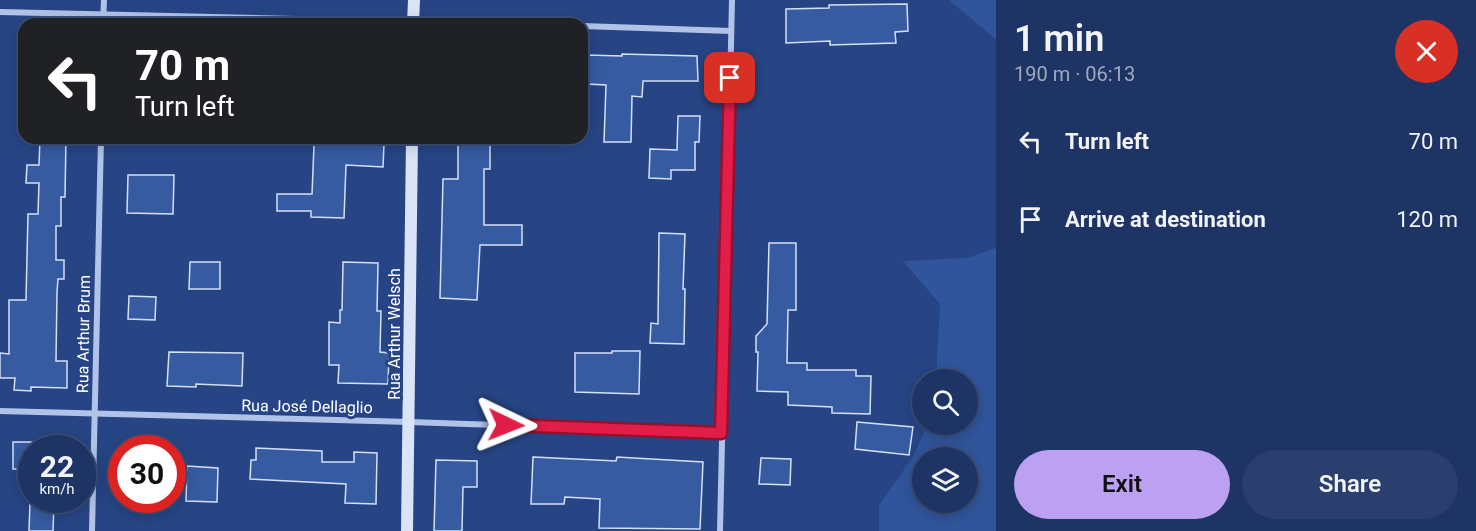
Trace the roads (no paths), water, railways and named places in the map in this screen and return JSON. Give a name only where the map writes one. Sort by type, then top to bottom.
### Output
[{"type":"street","points":[[104,0],[104,18]]},
{"type":"street","points":[[413,18],[414,0]]},
{"type":"street","points":[[720,531],[732,0]]},
{"type":"street","points":[[0,12],[258,18]]},
{"type":"street","points":[[588,26],[731,31]]},
{"type":"street","name":"Rua Arthur Brum","points":[[92,531],[101,144]]},
{"type":"street","name":"Rua Arthur Welsch","points":[[407,531],[412,144]]},
{"type":"street","name":"Rua José Dellaglio","points":[[0,411],[721,433]]}]
